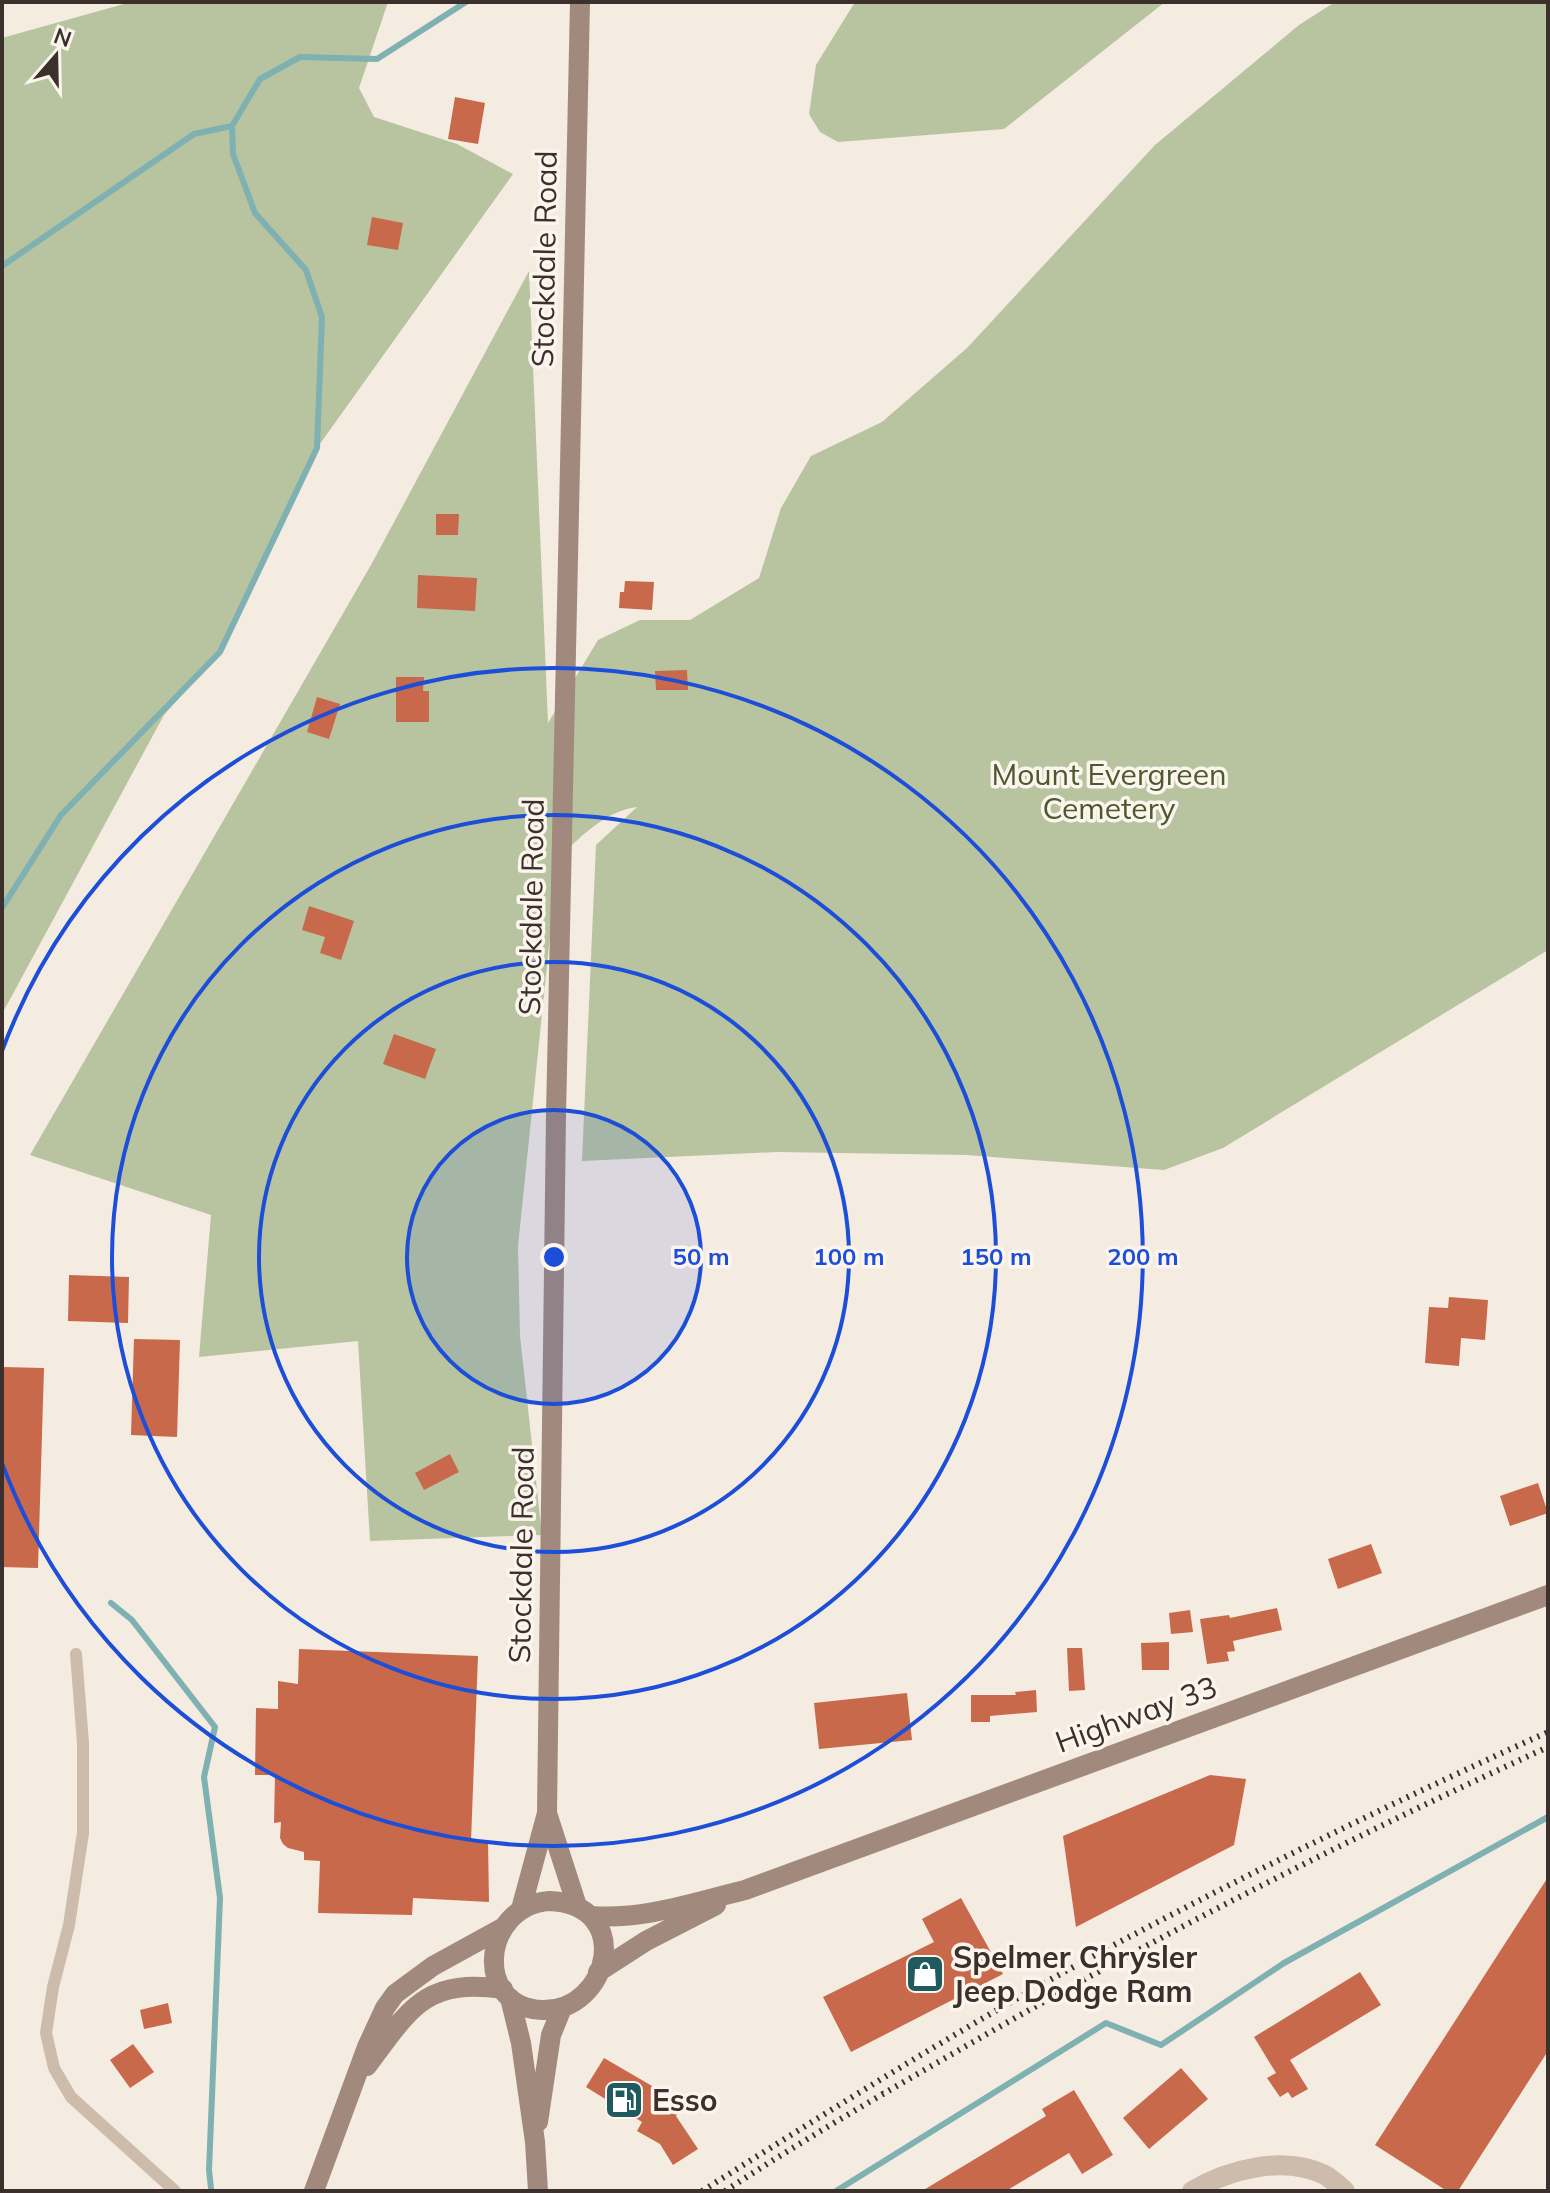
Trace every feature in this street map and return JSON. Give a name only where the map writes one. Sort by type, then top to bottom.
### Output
[{"type":"street","name":"Stockdale Road","points":[[521,1909],[547,1813],[556,1115],[580,2]]},
{"type":"street","name":"Highway 33","points":[[584,1911],[611,1917],[649,1913],[745,1890],[1548,1595]]},
{"type":"street","name":"Stockdale Road","points":[[547,1813],[584,1911]]},
{"type":"street","name":"Highway 33","points":[[598,1972],[646,1941],[745,1890]]},
{"type":"street","points":[[353,2085],[397,2027],[428,1996],[453,1988],[485,1986],[506,1993],[518,2004],[536,2009],[562,2008],[582,1996],[598,1972],[605,1940],[598,1922],[584,1911],[549,1901],[531,1903],[504,1927],[496,1942],[493,1963],[506,1993],[520,2033],[535,2142],[538,2191]]},
{"type":"street","points":[[314,2191],[376,2026],[395,1994],[433,1966],[504,1927]]},
{"type":"street","points":[[535,2142],[551,2035],[562,2008]]},
{"type":"street","points":[[1192,2191],[1212,2179],[1255,2167],[1299,2166],[1327,2176],[1345,2191]]},
{"type":"lane","points":[[76,1654],[83,1743],[83,1833],[69,1925],[53,1987],[46,2033],[54,2068],[71,2097],[175,2191]]},
{"type":"green space","points":[[131,2],[388,2],[359,88],[374,117],[457,144],[513,174],[317,448],[220,652],[164,715],[2,1014],[2,38]]},
{"type":"green space","points":[[855,2],[1165,2],[1004,129],[838,142],[820,132],[809,114],[816,65]]},
{"type":"green space","name":"Mount Evergreen Cemetery","points":[[1335,2],[1548,2],[1548,950],[1223,1148],[1164,1170],[967,1155],[777,1152],[582,1161],[596,845],[637,807],[614,814],[593,827],[558,859],[518,1246],[520,1336],[542,1535],[370,1541],[358,1341],[199,1357],[211,1215],[30,1155],[371,565],[529,271],[548,723],[598,640],[640,620],[690,620],[759,578],[781,508],[811,456],[882,422],[967,348],[1155,145],[1299,25]]},
{"type":"building","points":[[455,97],[485,103],[478,144],[448,139]]},
{"type":"building","points":[[372,217],[403,223],[398,250],[367,245]]},
{"type":"building","points":[[436,514],[459,514],[458,535],[436,535]]},
{"type":"building","points":[[418,575],[477,578],[475,611],[417,608]]},
{"type":"building","points":[[625,581],[654,582],[652,610],[619,608],[620,592],[624,592]]},
{"type":"building","points":[[687,670],[688,690],[656,690],[655,671]]},
{"type":"building","points":[[396,677],[424,677],[423,691],[429,691],[429,722],[396,722]]},
{"type":"building","points":[[317,697],[340,704],[329,739],[307,732]]},
{"type":"building","points":[[309,906],[354,921],[341,960],[320,953],[325,937],[302,930]]},
{"type":"building","points":[[394,1034],[436,1049],[425,1079],[383,1064]]},
{"type":"building","points":[[69,1275],[129,1277],[128,1323],[68,1321]]},
{"type":"building","points":[[1449,1297],[1488,1300],[1485,1340],[1461,1338],[1459,1366],[1425,1363],[1429,1307],[1448,1308]]},
{"type":"building","points":[[134,1339],[180,1340],[177,1437],[131,1435]]},
{"type":"building","points":[[2,1367],[44,1368],[38,1568],[2,1567]]},
{"type":"building","points":[[450,1454],[459,1472],[424,1490],[415,1473]]},
{"type":"building","points":[[1538,1483],[1548,1513],[1510,1526],[1500,1496]]},
{"type":"building","points":[[1371,1544],[1382,1573],[1338,1589],[1328,1559]]},
{"type":"building","points":[[1277,1608],[1282,1630],[1233,1641],[1235,1651],[1227,1652],[1229,1661],[1207,1664],[1200,1619],[1229,1615],[1230,1618]]},
{"type":"building","points":[[1190,1610],[1193,1632],[1171,1634],[1169,1613]]},
{"type":"building","points":[[1169,1642],[1169,1670],[1142,1670],[1141,1643]]},
{"type":"building","points":[[1067,1648],[1082,1648],[1085,1690],[1069,1691]]},
{"type":"building","points":[[299,1649],[478,1656],[471,1841],[488,1841],[489,1902],[413,1898],[412,1915],[318,1913],[320,1861],[304,1860],[304,1852],[283,1844],[280,1838],[281,1822],[274,1823],[275,1775],[255,1775],[256,1708],[278,1709],[278,1681],[298,1684]]},
{"type":"building","points":[[1036,1690],[1037,1712],[990,1716],[990,1722],[971,1722],[971,1695],[1016,1695],[1015,1692]]},
{"type":"building","points":[[907,1693],[912,1740],[819,1749],[814,1703]]},
{"type":"building","points":[[1210,1775],[1246,1779],[1234,1845],[1076,1927],[1063,1836]]},
{"type":"building","points":[[1548,1877],[1548,2051],[1458,2191],[1447,2191],[1375,2145]]},
{"type":"building","points":[[961,1898],[1003,1974],[851,2052],[823,1997],[934,1942],[922,1919]]},
{"type":"building","points":[[1360,1972],[1381,2005],[1290,2060],[1308,2089],[1292,2098],[1288,2092],[1280,2097],[1267,2078],[1276,2073],[1254,2037]]},
{"type":"building","points":[[168,2003],[172,2023],[144,2029],[140,2010]]},
{"type":"building","points":[[133,2044],[154,2072],[130,2088],[110,2060]]},
{"type":"building","points":[[604,2058],[683,2104],[676,2116],[698,2149],[673,2165],[660,2144],[637,2131],[642,2122],[586,2087]]},
{"type":"building","points":[[1181,2068],[1208,2099],[1149,2149],[1123,2118]]},
{"type":"building","points":[[1074,2090],[1113,2155],[1082,2174],[1069,2153],[1006,2191],[922,2191],[1046,2116],[1042,2109]]},
{"type":"waterway","points":[[2,908],[61,815],[220,652],[317,448],[322,317],[306,270],[255,213],[233,154],[232,126],[260,79],[300,57],[377,59],[466,2]]},
{"type":"waterway","points":[[2,266],[194,134],[232,126]]},
{"type":"waterway","points":[[111,1603],[132,1620],[215,1727],[204,1777],[220,1898],[209,2170],[211,2188]]},
{"type":"waterway","points":[[836,2191],[1106,2023],[1161,2045],[1284,1963],[1548,1817]]},
{"type":"railway","points":[[702,2191],[947,2039],[1097,1954],[1321,1839],[1548,1732]]},
{"type":"railway","points":[[725,2191],[867,2103],[1173,1931],[1397,1818],[1548,1747]]},
{"type":"place","name":"Spelmer Chrysler Jeep Dodge Ram","points":[[925,1974]]},
{"type":"place","name":"Esso","points":[[624,2100]]}]
